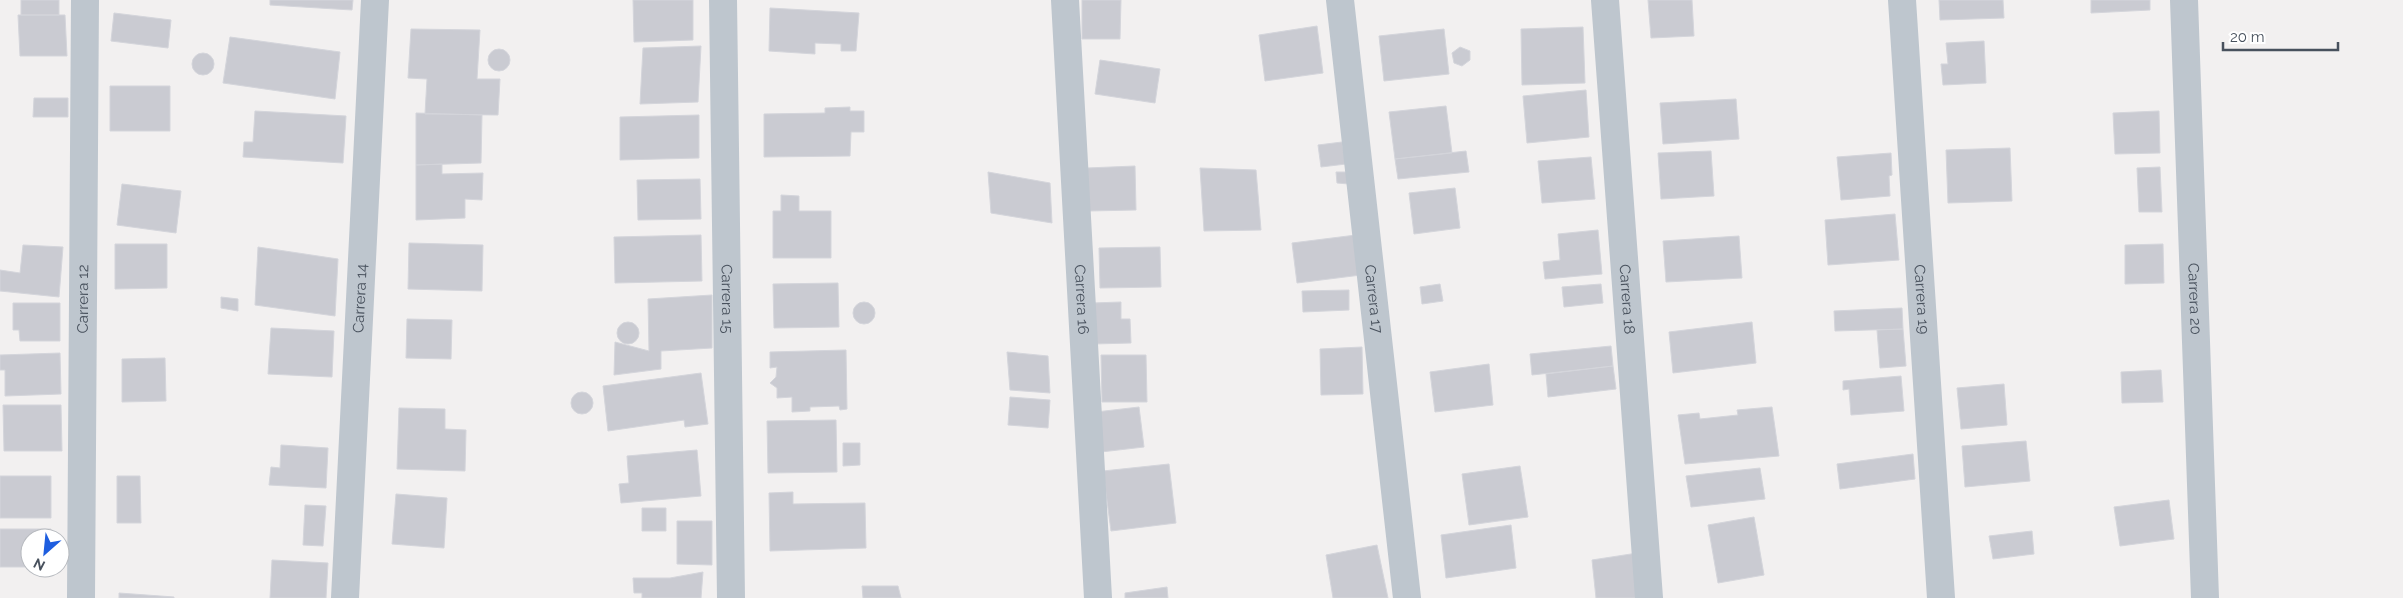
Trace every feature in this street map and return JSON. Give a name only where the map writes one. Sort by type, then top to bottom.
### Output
[{"type":"street","name":"Carrera 12","points":[[80,598],[86,0]]},
{"type":"street","name":"Carrera 14","points":[[345,598],[375,0]]},
{"type":"street","name":"Carrera 15","points":[[723,0],[731,598]]},
{"type":"street","name":"Carrera 16","points":[[1065,0],[1098,598]]},
{"type":"street","name":"Carrera 17","points":[[1340,0],[1407,598]]},
{"type":"street","name":"Carrera 18","points":[[1605,0],[1649,598]]},
{"type":"street","name":"Carrera 19","points":[[1902,0],[1941,598]]},
{"type":"street","name":"Carrera 20","points":[[2184,0],[2205,598]]},
{"type":"building","points":[[21,0],[59,0],[59,15],[21,15]]},
{"type":"building","points":[[270,0],[353,0],[352,10],[270,5]]},
{"type":"building","points":[[633,0],[693,0],[693,40],[634,42]]},
{"type":"building","points":[[1082,0],[1121,0],[1120,39],[1082,39]]},
{"type":"building","points":[[1648,0],[1692,0],[1694,36],[1651,38]]},
{"type":"building","points":[[1939,0],[2003,0],[2004,18],[1940,20]]},
{"type":"building","points":[[2091,0],[2150,0],[2150,10],[2091,13]]},
{"type":"building","points":[[770,8],[859,13],[856,51],[841,51],[841,44],[815,43],[815,54],[769,51]]},
{"type":"building","points":[[114,13],[171,20],[168,48],[111,41]]},
{"type":"building","points":[[18,15],[65,15],[67,56],[20,56]]},
{"type":"building","points":[[1317,26],[1323,73],[1265,81],[1259,35]]},
{"type":"building","points":[[1583,27],[1585,83],[1522,85],[1521,29]]},
{"type":"building","points":[[411,29],[480,30],[477,79],[500,79],[498,115],[425,114],[427,79],[408,78]]},
{"type":"building","points":[[1444,29],[1449,74],[1384,81],[1379,36]]},
{"type":"building","points":[[230,37],[340,52],[335,99],[223,83]]},
{"type":"building","points":[[1984,41],[1986,83],[1943,85],[1941,64],[1948,64],[1946,43]]},
{"type":"building","points":[[701,46],[698,102],[640,104],[643,48]]},
{"type":"building","points":[[1460,47],[1470,51],[1470,60],[1462,66],[1454,63],[1452,53]]},
{"type":"building","points":[[495,49],[503,49],[510,56],[510,64],[503,71],[495,71],[488,64],[488,56]]},
{"type":"building","points":[[199,53],[207,53],[214,60],[214,68],[207,75],[199,75],[192,68],[192,60]]},
{"type":"building","points":[[1100,60],[1160,69],[1155,103],[1095,94]]},
{"type":"building","points":[[110,86],[170,86],[170,131],[110,131]]},
{"type":"building","points":[[1586,90],[1589,137],[1527,143],[1523,96]]},
{"type":"building","points":[[34,98],[68,98],[68,117],[33,117]]},
{"type":"building","points":[[1736,99],[1739,139],[1663,144],[1660,103]]},
{"type":"building","points":[[1446,106],[1452,153],[1395,159],[1389,112]]},
{"type":"building","points":[[850,107],[850,111],[864,111],[864,132],[851,132],[850,156],[764,157],[764,114],[825,113],[825,108]]},
{"type":"building","points":[[255,111],[346,116],[343,163],[243,157],[244,142],[253,142]]},
{"type":"building","points":[[2159,111],[2160,153],[2115,154],[2113,113]]},
{"type":"building","points":[[416,113],[482,115],[481,163],[416,165]]},
{"type":"building","points":[[699,115],[699,158],[620,160],[620,117]]},
{"type":"building","points":[[1342,142],[1346,164],[1321,167],[1318,145]]},
{"type":"building","points":[[2010,148],[2012,201],[1948,203],[1946,150]]},
{"type":"building","points":[[1466,151],[1469,172],[1398,179],[1395,159]]},
{"type":"building","points":[[1711,151],[1714,196],[1661,199],[1658,153]]},
{"type":"building","points":[[1891,153],[1892,175],[1889,176],[1890,196],[1841,200],[1837,157]]},
{"type":"building","points":[[1591,157],[1595,199],[1542,203],[1538,161]]},
{"type":"building","points":[[442,164],[442,174],[483,173],[482,200],[465,199],[465,218],[416,220],[416,165]]},
{"type":"building","points":[[1135,166],[1136,210],[1088,211],[1087,168]]},
{"type":"building","points":[[2160,167],[2162,212],[2139,212],[2137,168]]},
{"type":"building","points":[[1200,168],[1256,170],[1261,230],[1204,231]]},
{"type":"building","points":[[988,172],[1050,183],[1052,223],[991,213]]},
{"type":"building","points":[[1336,172],[1347,172],[1349,184],[1337,183]]},
{"type":"building","points":[[700,179],[701,219],[638,220],[637,180]]},
{"type":"building","points":[[122,184],[181,191],[176,233],[117,225]]},
{"type":"building","points":[[1455,188],[1460,228],[1414,234],[1409,193]]},
{"type":"building","points":[[781,195],[799,196],[799,211],[831,211],[831,258],[773,258],[773,211],[781,211]]},
{"type":"building","points":[[1895,214],[1899,260],[1828,265],[1825,220]]},
{"type":"building","points":[[1598,230],[1602,274],[1545,279],[1543,262],[1560,260],[1558,234]]},
{"type":"building","points":[[701,235],[702,281],[615,283],[614,237]]},
{"type":"building","points":[[1356,235],[1361,275],[1297,283],[1292,243]]},
{"type":"building","points":[[1739,236],[1742,278],[1666,282],[1663,241]]},
{"type":"building","points":[[409,243],[483,245],[482,291],[408,289]]},
{"type":"building","points":[[115,244],[167,244],[167,288],[115,289]]},
{"type":"building","points":[[2163,244],[2164,283],[2125,284],[2125,245]]},
{"type":"building","points":[[23,245],[63,247],[59,297],[0,291],[0,270],[20,273]]},
{"type":"building","points":[[258,247],[338,259],[335,316],[255,305]]},
{"type":"building","points":[[1160,247],[1161,287],[1100,288],[1099,248]]},
{"type":"building","points":[[838,283],[839,327],[774,328],[773,284]]},
{"type":"building","points":[[1440,284],[1443,301],[1422,304],[1420,287]]},
{"type":"building","points":[[1601,284],[1603,303],[1564,307],[1562,287]]},
{"type":"building","points":[[1349,290],[1349,310],[1303,312],[1302,291]]},
{"type":"building","points":[[712,295],[712,348],[661,351],[661,369],[614,375],[615,342],[649,351],[648,299]]},
{"type":"building","points":[[221,297],[238,299],[238,311],[221,308]]},
{"type":"building","points":[[860,302],[868,302],[875,309],[875,317],[868,324],[860,324],[853,317],[853,309]]},
{"type":"building","points":[[1121,302],[1121,319],[1130,319],[1131,343],[1093,344],[1092,303]]},
{"type":"building","points":[[13,303],[60,303],[60,341],[20,341],[19,330],[13,330]]},
{"type":"building","points":[[1902,308],[1903,329],[1835,331],[1834,311]]},
{"type":"building","points":[[407,319],[452,320],[451,359],[406,358]]},
{"type":"building","points":[[628,322],[636,325],[639,333],[636,341],[628,344],[620,341],[617,333],[620,325]]},
{"type":"building","points":[[1752,322],[1756,363],[1673,373],[1669,332]]},
{"type":"building","points":[[271,328],[334,331],[332,377],[268,374]]},
{"type":"building","points":[[1903,329],[1906,366],[1880,368],[1877,330]]},
{"type":"building","points":[[1611,346],[1613,366],[1532,375],[1530,354]]},
{"type":"building","points":[[1362,347],[1363,394],[1321,395],[1320,349]]},
{"type":"building","points":[[846,350],[847,409],[840,410],[839,406],[810,407],[810,411],[792,412],[792,397],[777,398],[777,388],[770,383],[776,377],[777,367],[770,368],[770,352]]},
{"type":"building","points":[[1007,352],[1048,356],[1050,393],[1010,390]]},
{"type":"building","points":[[60,353],[61,394],[5,396],[5,370],[0,370],[0,355]]},
{"type":"building","points":[[1101,355],[1146,355],[1147,402],[1102,402]]},
{"type":"building","points":[[165,358],[166,401],[122,402],[122,359]]},
{"type":"building","points":[[1489,364],[1493,405],[1435,412],[1430,372]]},
{"type":"building","points":[[1613,366],[1616,389],[1548,397],[1546,374]]},
{"type":"building","points":[[2161,370],[2163,402],[2122,403],[2121,372]]},
{"type":"building","points":[[701,373],[708,424],[685,427],[684,420],[608,431],[603,386]]},
{"type":"building","points":[[1901,376],[1904,411],[1851,415],[1849,389],[1843,390],[1843,381]]},
{"type":"building","points":[[2004,384],[2007,425],[1961,429],[1957,388]]},
{"type":"building","points":[[578,392],[586,392],[593,399],[593,407],[586,414],[578,414],[571,407],[571,399]]},
{"type":"building","points":[[1010,397],[1050,400],[1048,428],[1008,425]]},
{"type":"building","points":[[3,405],[61,405],[62,451],[4,451]]},
{"type":"building","points":[[1139,407],[1144,447],[1101,452],[1096,412]]},
{"type":"building","points":[[1772,407],[1779,456],[1685,464],[1678,415],[1699,413],[1700,419],[1738,415],[1737,410]]},
{"type":"building","points":[[399,408],[445,409],[445,429],[466,430],[465,471],[397,469]]},
{"type":"building","points":[[836,420],[837,472],[768,473],[767,421]]},
{"type":"building","points":[[2026,441],[2030,481],[1965,487],[1962,446]]},
{"type":"building","points":[[843,443],[860,443],[860,465],[843,466]]},
{"type":"building","points":[[281,445],[328,448],[326,488],[269,485],[271,467],[280,468]]},
{"type":"building","points":[[697,450],[701,496],[621,503],[619,484],[629,483],[627,456]]},
{"type":"building","points":[[1913,454],[1915,479],[1840,489],[1837,464]]},
{"type":"building","points":[[1169,464],[1176,523],[1111,531],[1103,471]]},
{"type":"building","points":[[1520,466],[1528,517],[1469,525],[1462,474]]},
{"type":"building","points":[[1760,468],[1765,499],[1691,507],[1686,476]]},
{"type":"building","points":[[0,476],[51,476],[51,518],[0,518]]},
{"type":"building","points":[[117,476],[140,476],[141,523],[117,523]]},
{"type":"building","points":[[793,492],[793,504],[865,503],[866,548],[770,551],[769,493]]},
{"type":"building","points":[[396,494],[447,498],[444,548],[392,544]]},
{"type":"building","points":[[2169,500],[2174,539],[2120,546],[2114,507]]},
{"type":"building","points":[[305,505],[326,506],[323,546],[303,545]]},
{"type":"building","points":[[642,508],[666,508],[666,531],[642,531]]},
{"type":"building","points":[[1754,517],[1764,575],[1718,583],[1708,525]]},
{"type":"building","points":[[677,521],[712,521],[712,565],[677,564]]},
{"type":"building","points":[[1511,525],[1516,568],[1446,578],[1441,535]]},
{"type":"building","points":[[0,529],[20,529],[20,567],[0,567]]},
{"type":"building","points":[[2032,531],[2034,554],[1993,559],[1989,536]]},
{"type":"building","points":[[1377,545],[1388,598],[1333,598],[1326,555]]},
{"type":"building","points":[[1644,552],[1644,598],[1596,598],[1592,560]]},
{"type":"building","points":[[272,560],[328,563],[326,598],[270,598]]},
{"type":"building","points":[[703,572],[701,598],[642,598],[642,593],[634,593],[633,578],[670,578]]},
{"type":"building","points":[[862,586],[898,586],[901,598],[863,598]]},
{"type":"building","points":[[1167,587],[1168,598],[1125,598],[1125,593]]},
{"type":"building","points":[[119,593],[174,597],[174,598],[119,598]]}]
